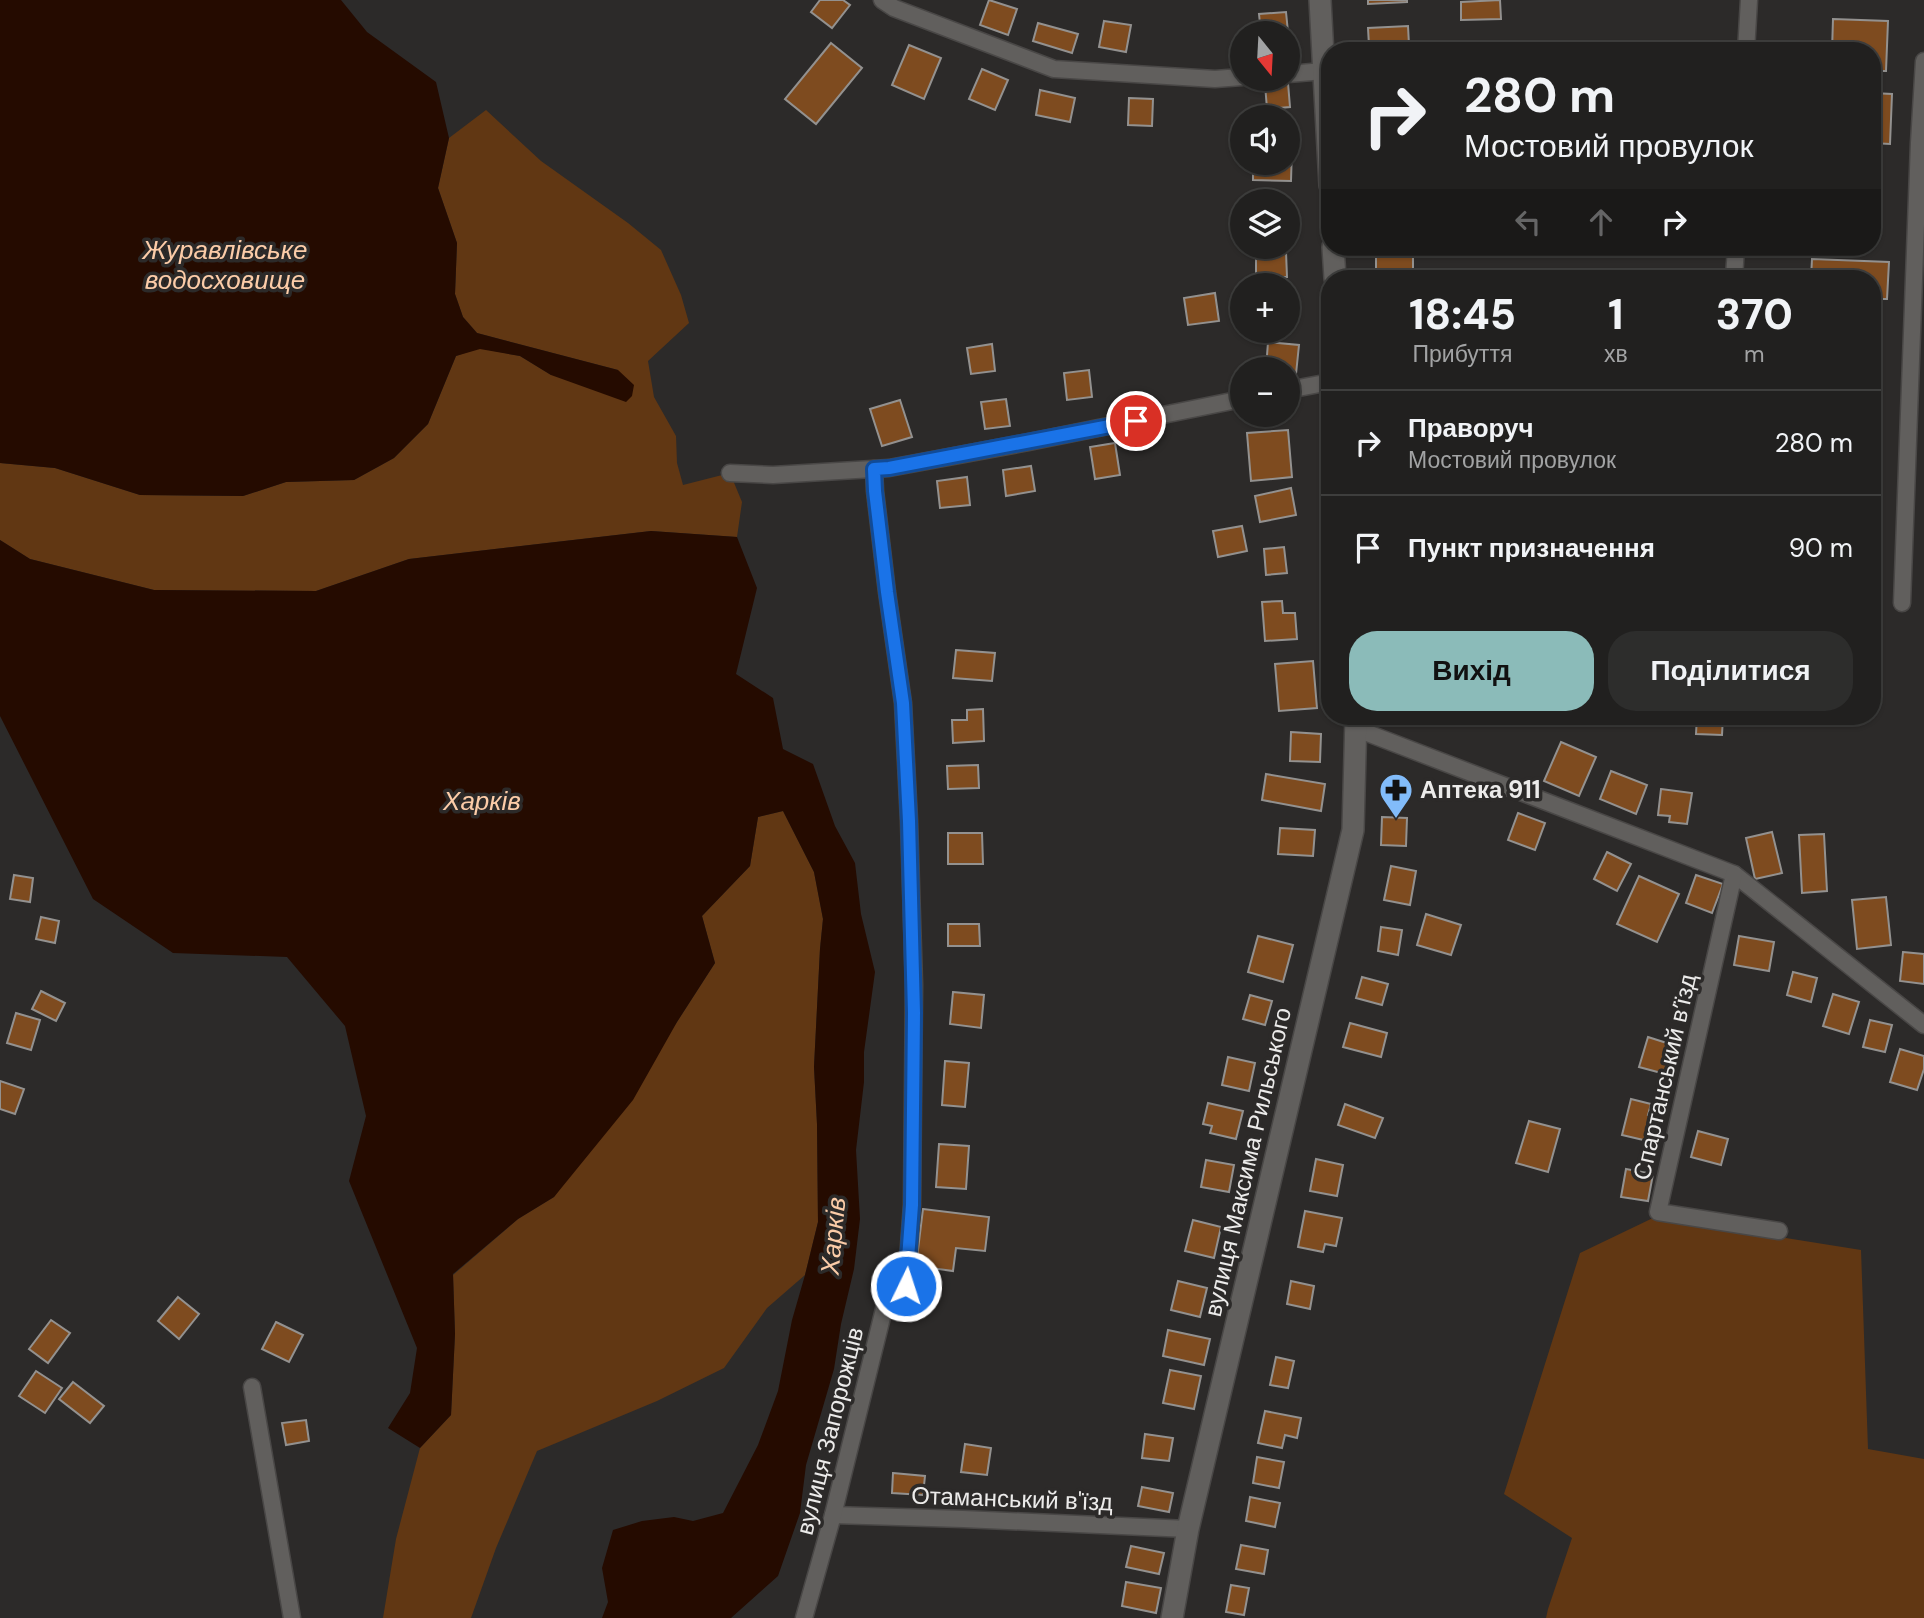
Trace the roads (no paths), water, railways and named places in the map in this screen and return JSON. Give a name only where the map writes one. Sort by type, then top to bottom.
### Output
[{"type":"main road","points":[[1320,0],[1322,42]]},
{"type":"main road","name":"вулиця Максима Рильського","points":[[1172,1618],[1188,1530],[1353,830],[1356,725]]},
{"type":"street","points":[[883,0],[894,8],[1054,69],[1230,78]]},
{"type":"street","points":[[1747,42],[1749,0]]},
{"type":"street","points":[[1902,603],[1924,61]]},
{"type":"street","points":[[1300,73],[1321,71]]},
{"type":"street","points":[[1300,388],[1321,384]]},
{"type":"street","points":[[730,473],[774,475],[889,468],[1230,401]]},
{"type":"street","name":"вулиця Запорожців","points":[[804,1618],[833,1515],[886,1301],[906,1286],[912,1205],[914,985],[904,716],[874,469]]},
{"type":"street","points":[[1363,725],[1734,874],[1924,1025]]},
{"type":"street","name":"Спартанський в’їзд","points":[[1734,874],[1658,1212],[1779,1231]]},
{"type":"street","points":[[252,1387],[292,1618]]},
{"type":"street","name":"Отаманський в'їзд","points":[[833,1515],[1188,1530]]},
{"type":"water","name":"Журавлівське водосховище","points":[[0,0],[341,0],[367,32],[436,82],[449,138],[438,188],[457,243],[455,294],[463,317],[477,333],[618,370],[634,385],[632,396],[626,402],[551,375],[520,356],[480,349],[456,356],[428,424],[394,458],[354,480],[286,482],[243,496],[140,495],[55,468],[0,463]]},
{"type":"water","name":"Харків","points":[[651,531],[737,537],[757,588],[736,674],[773,698],[783,749],[813,764],[835,826],[855,863],[861,914],[875,972],[864,1052],[864,1082],[856,1150],[860,1219],[854,1269],[834,1369],[806,1465],[800,1513],[778,1576],[731,1618],[602,1618],[608,1602],[602,1568],[613,1530],[642,1521],[674,1517],[693,1521],[723,1513],[758,1445],[778,1391],[792,1320],[818,1222],[814,1067],[823,919],[814,872],[783,811],[758,817],[750,866],[702,916],[715,963],[677,1022],[633,1100],[554,1197],[518,1219],[453,1274],[455,1334],[451,1415],[420,1448],[388,1428],[410,1393],[417,1348],[349,1181],[366,1116],[345,1026],[287,957],[173,953],[93,899],[0,716],[0,540],[30,559],[154,590],[316,591],[409,559]]},
{"type":"place","name":"Аптека 911","points":[[1396,820]]}]
